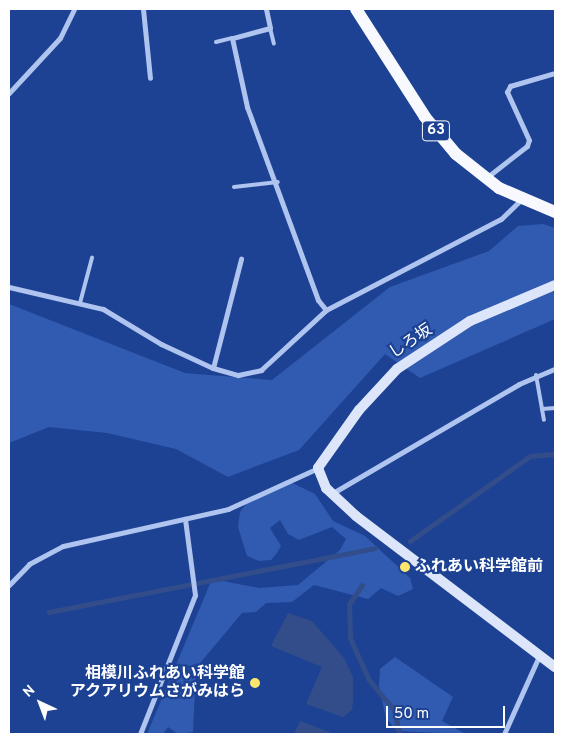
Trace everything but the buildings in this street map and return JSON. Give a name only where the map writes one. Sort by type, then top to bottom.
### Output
[{"type":"main road","name":"63","points":[[356,9],[425,117],[456,154],[486,178],[521,200],[555,212]]},
{"type":"street","points":[[9,93],[60,38],[74,9]]},
{"type":"street","points":[[143,9],[150,78]]},
{"type":"street","points":[[266,9],[270,28],[232,38],[247,107],[278,182],[302,260],[326,310]]},
{"type":"street","points":[[486,178],[527,146],[529,140],[507,92],[510,86],[555,73]]},
{"type":"street","points":[[9,287],[103,309],[213,368],[238,375],[261,370],[326,310],[501,220],[521,200]]},
{"type":"street","points":[[213,368],[241,259]]},
{"type":"street","name":"しろ坂","points":[[318,468],[353,418],[397,368],[470,321],[555,286]]},
{"type":"street","points":[[331,494],[536,376],[555,369]]},
{"type":"street","points":[[9,584],[40,555],[62,546],[228,509],[318,468],[331,494],[555,667]]},
{"type":"street","points":[[140,734],[195,595],[195,577],[185,519]]},
{"type":"street","points":[[504,734],[539,656]]},
{"type":"lane","points":[[270,28],[274,44]]},
{"type":"lane","points":[[216,42],[232,38]]},
{"type":"lane","points":[[234,187],[278,182]]},
{"type":"lane","points":[[80,303],[92,258]]},
{"type":"lane","points":[[536,376],[544,420]]},
{"type":"lane","points":[[542,410],[555,408]]},
{"type":"shaded area","points":[[543,224],[555,228],[555,276],[549,290],[555,293],[555,319],[420,378],[385,354],[299,450],[228,477],[176,449],[107,433],[49,427],[9,443],[9,304],[185,373],[272,380],[390,287],[489,251],[518,226]]},
{"type":"shaded area","points":[[286,480],[315,494],[333,521],[365,536],[410,578],[413,589],[398,596],[381,588],[368,599],[314,585],[292,602],[266,603],[256,612],[242,613],[196,668],[193,732],[178,734],[168,727],[163,734],[147,734],[212,579],[259,588],[298,585],[340,550],[346,539],[332,527],[299,540],[288,534],[280,520],[270,528],[281,546],[271,560],[259,561],[247,556],[238,527],[240,512],[246,504]]},
{"type":"shaded area","points":[[288,613],[312,621],[344,658],[353,677],[353,702],[352,710],[343,717],[306,704],[322,667],[271,646]]},
{"type":"shaded area","points":[[395,657],[453,697],[442,721],[466,734],[397,731],[386,718],[379,686],[380,669]]},
{"type":"shaded area","points":[[300,721],[334,734],[294,734]]},
{"type":"waterway","points":[[410,541],[530,456],[555,454]]},
{"type":"waterway","points":[[49,612],[375,548]]},
{"type":"waterway","points":[[362,585],[349,604],[350,638],[369,680],[394,710],[399,732]]},
{"type":"place","name":"ふれあい科学館前","points":[[405,567]]},
{"type":"place","name":"相模川ふれあい科学館 アクアリウムさがみはら","points":[[255,683]]}]
